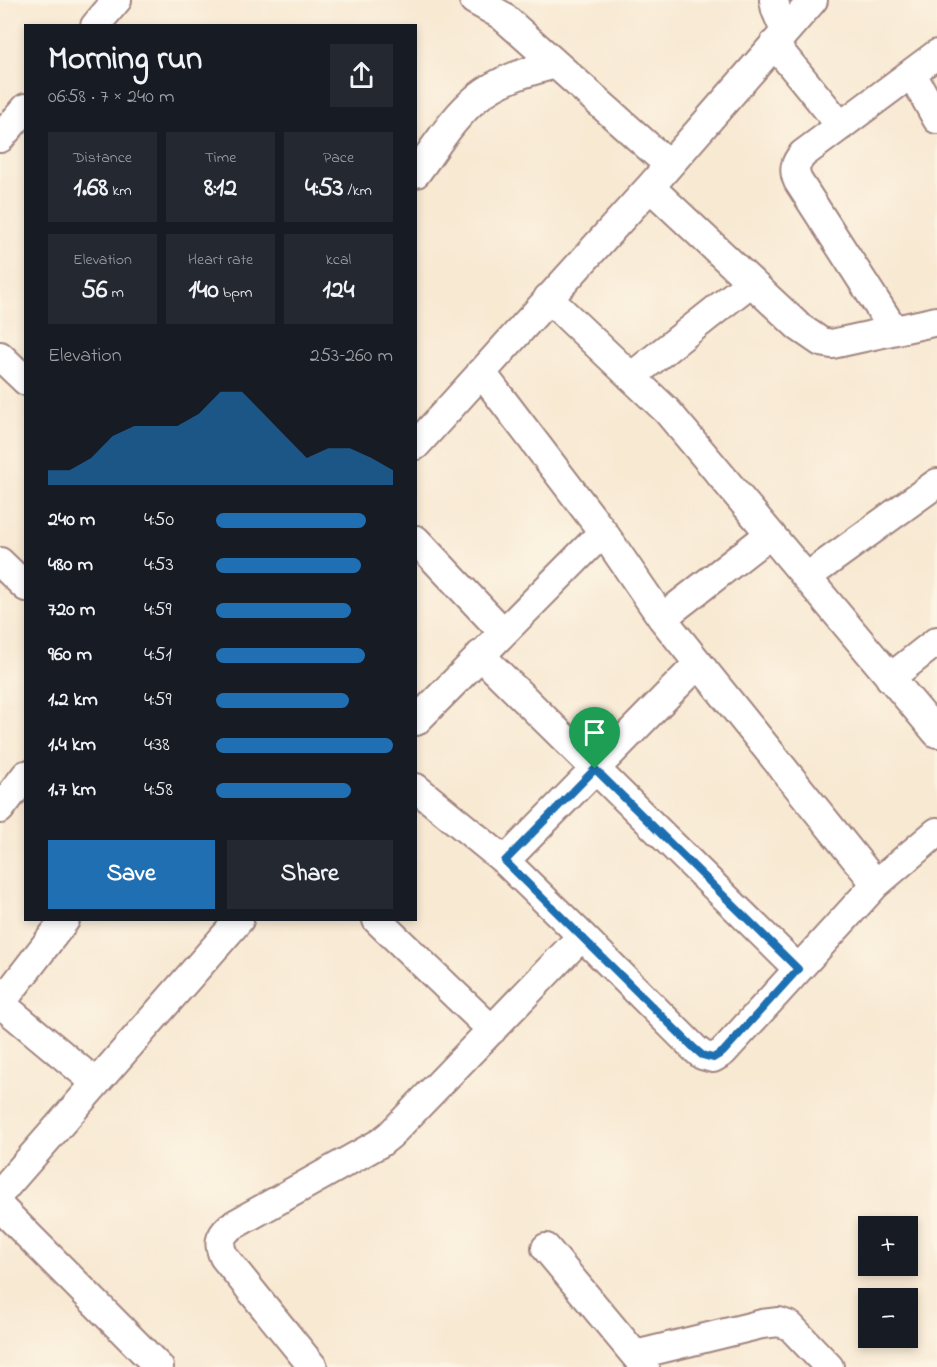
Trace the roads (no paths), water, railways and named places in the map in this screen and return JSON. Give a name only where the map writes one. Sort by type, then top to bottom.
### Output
[{"type":"street","points":[[97,24],[117,0]]},
{"type":"street","points":[[474,0],[501,15],[669,165]]},
{"type":"street","points":[[774,0],[780,38],[841,126]]},
{"type":"street","points":[[417,444],[650,187],[813,0]]},
{"type":"street","points":[[894,330],[795,175],[797,160],[937,54]]},
{"type":"street","points":[[417,172],[461,113],[478,96],[496,85],[556,64]]},
{"type":"street","points":[[912,74],[937,119]]},
{"type":"street","points":[[0,138],[24,110]]},
{"type":"street","points":[[650,187],[799,327],[821,342],[832,344],[937,321]]},
{"type":"street","points":[[631,377],[751,282]]},
{"type":"street","points":[[548,298],[667,411],[937,733]]},
{"type":"street","points":[[0,356],[24,379]]},
{"type":"street","points":[[481,372],[603,532],[698,664],[876,884]]},
{"type":"street","points":[[807,577],[932,493]]},
{"type":"street","points":[[417,720],[603,532]]},
{"type":"street","points":[[663,618],[770,534]]},
{"type":"street","points":[[417,541],[503,632]]},
{"type":"street","points":[[0,562],[24,585]]},
{"type":"street","points":[[890,678],[937,641]]},
{"type":"street","points":[[480,655],[798,969]]},
{"type":"street","points":[[505,861],[698,664]]},
{"type":"street","points":[[0,809],[24,778]]},
{"type":"street","points":[[417,789],[505,861],[694,1048],[702,1055],[713,1058],[723,1052],[876,884],[937,832]]},
{"type":"street","points":[[65,921],[0,1003],[96,1083]]},
{"type":"street","points":[[0,1193],[238,921]]},
{"type":"street","points":[[378,921],[492,1030]]},
{"type":"street","points":[[313,1367],[224,1257],[219,1241],[223,1233],[380,1143],[390,1135],[582,936]]},
{"type":"street","points":[[0,1207],[159,1367]]},
{"type":"street","points":[[546,1248],[640,1361],[762,1324],[780,1322],[790,1326],[801,1335],[829,1367]]}]
